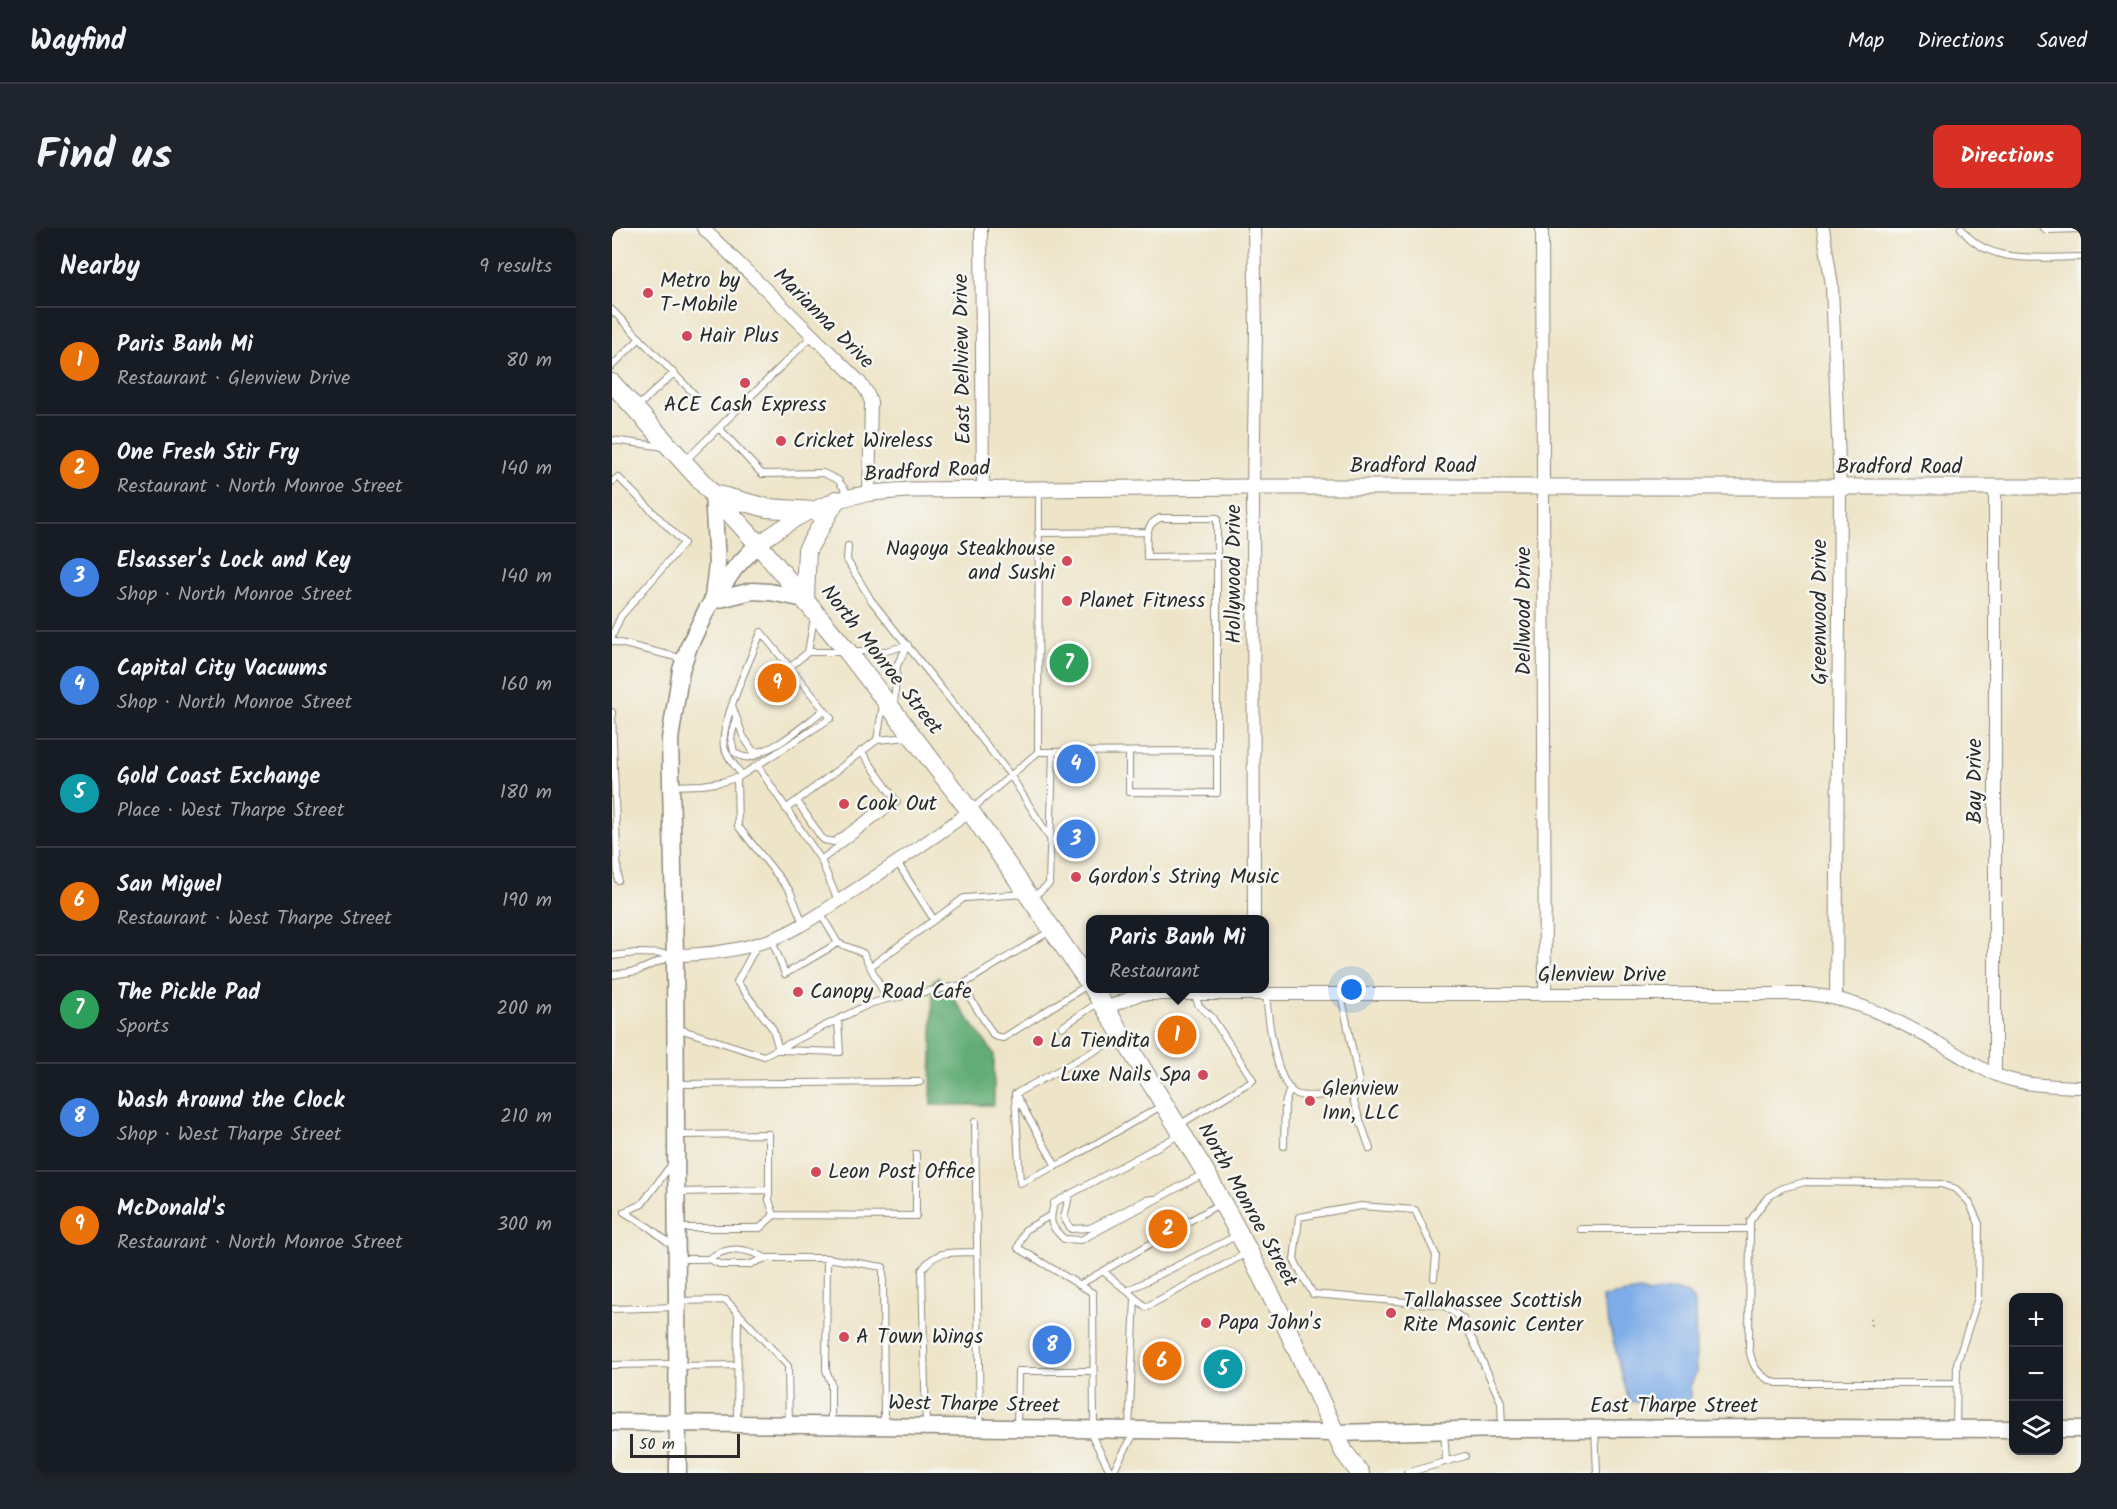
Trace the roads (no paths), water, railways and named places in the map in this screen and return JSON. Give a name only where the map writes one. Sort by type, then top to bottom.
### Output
[{"type":"main road","name":"North Monroe Street","points":[[612,383],[758,544],[848,651],[970,811],[1086,978]]},
{"type":"main road","points":[[712,601],[717,564],[713,493],[767,508],[814,511]]},
{"type":"main road","points":[[712,601],[752,591],[770,591],[811,605],[807,550],[844,499]]},
{"type":"main road","points":[[678,1473],[676,1028],[670,739],[684,659],[712,601],[735,568],[758,544]]},
{"type":"main road","name":"North Monroe Street","points":[[1100,999],[1206,1173],[1249,1252],[1344,1452],[1360,1473]]},
{"type":"main road","name":"West Tharpe Street","points":[[612,1422],[1336,1433]]},
{"type":"main road","name":"East Tharpe Street","points":[[1336,1433],[1595,1429],[2009,1429]]},
{"type":"main road","points":[[2063,1429],[2081,1429]]},
{"type":"main road","name":"North Monroe Street","points":[[1343,1473],[1344,1452]]},
{"type":"street","name":"Marianna Drive","points":[[703,228],[859,381],[867,392],[871,402],[869,494]]},
{"type":"street","name":"East Dellview Drive","points":[[981,228],[983,489]]},
{"type":"street","name":"Hollywood Drive","points":[[1254,228],[1256,328],[1254,915]]},
{"type":"street","name":"Dellwood Drive","points":[[1542,228],[1545,994]]},
{"type":"street","name":"Greenwood Drive","points":[[1823,228],[1832,286],[1840,488],[1836,998]]},
{"type":"street","name":"Bradford Road","points":[[758,544],[788,523],[844,499],[909,490],[1254,487],[2081,487]]},
{"type":"street","name":"Bay Drive","points":[[1995,487],[1995,1074]]},
{"type":"street","points":[[675,955],[702,955],[772,940],[820,913],[970,811]]},
{"type":"street","name":"Glenview Drive","points":[[1269,992],[1808,994],[1836,998],[1864,1006],[1901,1022],[1995,1074],[2033,1084],[2081,1087]]},
{"type":"street","name":"Glenview Drive","points":[[1100,999],[1140,994],[1226,993]]},
{"type":"lane","points":[[1961,228],[1979,247],[2014,257],[2081,257]]},
{"type":"lane","points":[[2043,228],[2047,230],[2081,229]]},
{"type":"lane","points":[[612,310],[696,396]]},
{"type":"lane","points":[[685,462],[812,336]]},
{"type":"lane","points":[[612,366],[640,339]]},
{"type":"lane","points":[[636,408],[674,373]]},
{"type":"lane","points":[[719,428],[762,474],[829,475],[838,480],[844,499]]},
{"type":"lane","points":[[612,440],[672,448]]},
{"type":"lane","points":[[612,483],[618,477],[684,543],[621,616],[614,626],[612,636]]},
{"type":"lane","points":[[1038,752],[1039,489]]},
{"type":"lane","points":[[1130,752],[1130,792],[1217,793],[1217,556],[1217,518],[1160,518],[1152,521],[1147,528],[1147,557],[1217,556]]},
{"type":"lane","points":[[1038,533],[1147,532]]},
{"type":"lane","points":[[848,546],[847,560],[871,600],[1011,776],[1051,840]]},
{"type":"lane","points":[[808,652],[811,605]]},
{"type":"lane","points":[[671,786],[702,785],[739,776],[831,718],[761,632],[732,704],[724,739],[725,749],[739,776],[738,826],[790,891],[803,923]]},
{"type":"lane","points":[[612,641],[684,659]]},
{"type":"lane","points":[[790,668],[808,652],[886,651],[908,645]]},
{"type":"lane","points":[[876,740],[889,704],[897,665],[908,645]]},
{"type":"lane","points":[[732,704],[743,736],[753,751],[760,753]]},
{"type":"lane","points":[[736,717],[731,738],[734,752],[741,757],[750,758],[771,748],[824,710]]},
{"type":"lane","points":[[612,712],[618,880]]},
{"type":"lane","points":[[786,809],[876,740],[913,736]]},
{"type":"lane","points":[[821,860],[897,802],[861,751]]},
{"type":"lane","points":[[970,811],[1038,752],[1217,751]]},
{"type":"lane","points":[[871,966],[964,898],[1028,897],[1049,884],[1053,752]]},
{"type":"lane","points":[[757,765],[821,860],[838,901]]},
{"type":"lane","points":[[797,801],[821,837],[828,842],[834,842],[894,798]]},
{"type":"lane","points":[[897,862],[934,920]]},
{"type":"lane","points":[[820,913],[838,944],[863,953],[887,999]]},
{"type":"lane","points":[[676,1028],[764,1056],[868,1004],[962,985],[1052,930]]},
{"type":"lane","points":[[772,940],[784,974],[838,944]]},
{"type":"lane","points":[[758,944],[737,982],[773,1029],[780,1050]]},
{"type":"lane","points":[[612,956],[636,953],[675,955]]},
{"type":"lane","points":[[612,975],[637,971],[675,955]]},
{"type":"lane","points":[[962,985],[998,1039],[1086,986]]},
{"type":"lane","points":[[1258,993],[1285,1081],[1293,1092],[1304,1096],[1350,1091],[1359,1082],[1341,994]]},
{"type":"lane","points":[[1194,994],[1199,1006],[1210,1016],[1253,1080],[1179,1130],[1054,1203],[1051,1215],[1053,1228],[1064,1239],[1081,1240],[1206,1173]]},
{"type":"lane","points":[[1062,1027],[1100,999]]},
{"type":"lane","points":[[780,1050],[840,1052],[838,1020]]},
{"type":"lane","points":[[1015,1094],[1122,1035]]},
{"type":"lane","points":[[676,1084],[920,1082]]},
{"type":"lane","points":[[1284,1146],[1285,1104],[1290,1088]]},
{"type":"lane","points":[[1350,1091],[1370,1149]]},
{"type":"lane","points":[[1015,1094],[1020,1183],[1056,1166],[1164,1104]]},
{"type":"lane","points":[[1015,1094],[1056,1166]]},
{"type":"lane","points":[[975,1122],[980,1427]]},
{"type":"lane","points":[[676,1135],[769,1134],[769,1200],[774,1215]]},
{"type":"lane","points":[[676,1228],[760,1228],[774,1215],[916,1216],[916,1154]]},
{"type":"lane","points":[[676,1158],[642,1204],[624,1212],[650,1228],[677,1254],[708,1259],[722,1265],[748,1265],[766,1258],[827,1258],[883,1267],[884,1426]]},
{"type":"lane","points":[[1956,1383],[1776,1383],[1765,1379],[1751,1363],[1749,1348],[1750,1221],[1767,1198],[1782,1188],[1805,1182],[1941,1184],[1956,1189],[1969,1202],[1979,1224],[1978,1298],[1957,1363],[1956,1429]]},
{"type":"lane","points":[[676,1192],[769,1190]]},
{"type":"lane","points":[[1069,1196],[1064,1218],[1071,1229],[1090,1228],[1146,1200],[1159,1198]]},
{"type":"lane","points":[[1079,1285],[1222,1203]]},
{"type":"lane","points":[[1434,1278],[1436,1255],[1415,1210],[1360,1206],[1299,1217],[1294,1260],[1313,1294],[1443,1305],[1463,1319],[1501,1402],[1502,1430]]},
{"type":"lane","points":[[1051,1215],[1026,1230],[1018,1248],[1093,1293],[1091,1429],[1111,1473]]},
{"type":"lane","points":[[1580,1229],[1750,1229]]},
{"type":"lane","points":[[1127,1291],[1240,1235]]},
{"type":"lane","points":[[708,1259],[721,1251],[748,1250],[766,1258]]},
{"type":"lane","points":[[926,1426],[922,1270],[930,1258],[946,1253],[977,1252]]},
{"type":"lane","points":[[1103,1271],[1146,1307],[1249,1252]]},
{"type":"lane","points":[[827,1258],[826,1370],[831,1383],[831,1425]]},
{"type":"lane","points":[[1111,1473],[1132,1430],[1135,1298]]},
{"type":"lane","points":[[612,1309],[726,1300],[789,1366],[789,1424]]},
{"type":"lane","points":[[737,1424],[738,1313]]},
{"type":"lane","points":[[612,1365],[738,1365]]},
{"type":"lane","points":[[1017,1428],[1018,1371],[1093,1371]]},
{"type":"lane","points":[[1595,1429],[1597,1473]]},
{"type":"lane","points":[[1444,1431],[1446,1461]]},
{"type":"lane","points":[[1407,1473],[1424,1471],[1464,1456]]},
{"type":"water","points":[[1673,1290],[1687,1294],[1695,1305],[1696,1372],[1690,1387],[1690,1402],[1629,1402],[1602,1297],[1640,1291],[1646,1293]]},
{"type":"place","name":"Metro by T-Mobile","points":[[648,293]]},
{"type":"place","name":"Hair Plus","points":[[687,336]]},
{"type":"place","name":"ACE Cash Express","points":[[745,383]]},
{"type":"place","name":"Cricket Wireless","points":[[781,441]]},
{"type":"place","name":"Nagoya Steakhouse and Sushi","points":[[1067,561]]},
{"type":"place","name":"Planet Fitness","points":[[1067,601]]},
{"type":"place","name":"The Pickle Pad","points":[[1069,663]]},
{"type":"place","name":"McDonald's","points":[[777,683]]},
{"type":"place","name":"Capital City Vacuums","points":[[1076,764]]},
{"type":"place","name":"Cook Out","points":[[844,804]]},
{"type":"place","name":"Elsasser's Lock and Key","points":[[1076,839]]},
{"type":"place","name":"Gordon's String Music","points":[[1076,877]]},
{"type":"place","name":"Canopy Road Cafe","points":[[798,992]]},
{"type":"place","name":"Paris Banh Mi","points":[[1177,1035]]},
{"type":"place","name":"La Tiendita","points":[[1038,1041]]},
{"type":"place","name":"Luxe Nails Spa","points":[[1203,1075]]},
{"type":"place","name":"Glenview Inn, LLC","points":[[1310,1101]]},
{"type":"place","name":"Leon Post Office","points":[[816,1172]]},
{"type":"place","name":"One Fresh Stir Fry","points":[[1168,1229]]},
{"type":"place","name":"Tallahassee Scottish Rite Masonic Center","points":[[1391,1313]]},
{"type":"place","name":"Papa John's","points":[[1206,1323]]},
{"type":"place","name":"A Town Wings","points":[[844,1337]]},
{"type":"place","name":"Wash Around the Clock","points":[[1052,1345]]},
{"type":"place","name":"San Miguel","points":[[1162,1361]]},
{"type":"place","name":"Gold Coast Exchange","points":[[1223,1369]]}]
